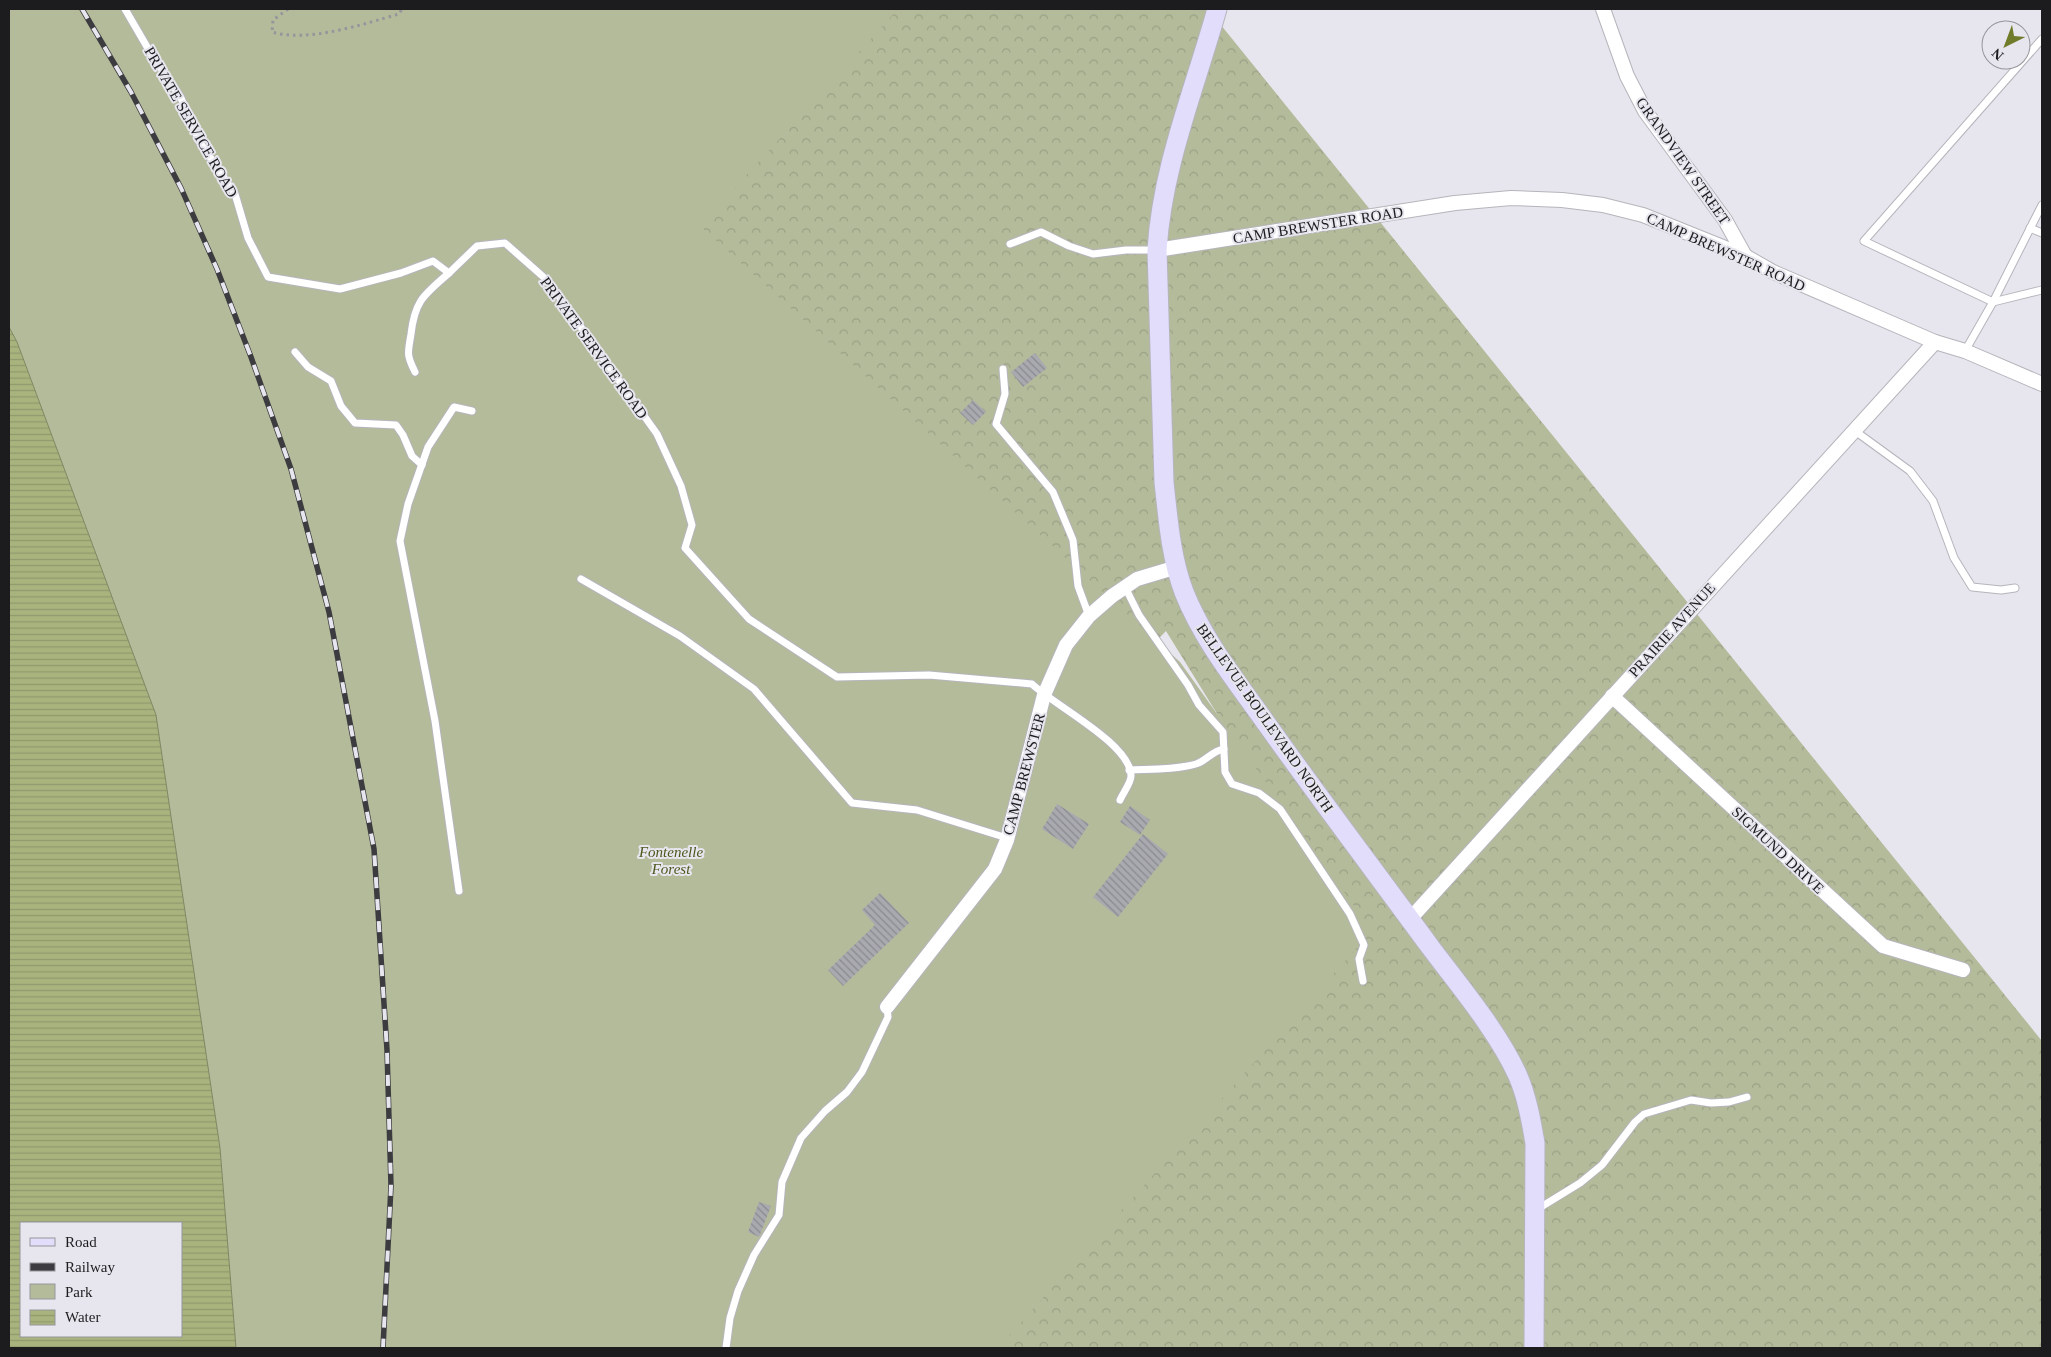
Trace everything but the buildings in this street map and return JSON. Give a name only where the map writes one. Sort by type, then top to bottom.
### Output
[{"type":"main road","name":"BELLEVUE BOULEVARD NORTH","points":[[1217,9],[1169,172],[1159,223],[1157,250],[1164,482],[1177,567],[1184,592],[1210,643],[1496,1038],[1518,1075],[1530,1110],[1535,1143],[1534,1348]]},
{"type":"street","name":"GRANDVIEW STREET","points":[[1603,9],[1627,76],[1646,111],[1725,220],[1745,256]]},
{"type":"street","name":"CAMP BREWSTER ROAD","points":[[1157,250],[1456,203],[1510,198],[1562,200],[1603,205],[1643,215],[1745,256],[1773,272],[1935,342],[1965,351],[2042,384]]},
{"type":"street","name":"PRAIRIE AVENUE","points":[[1410,919],[1935,342]]},
{"type":"street","name":"CAMP BREWSTER","points":[[887,1007],[995,869],[1007,838],[1044,695],[1066,646],[1089,616],[1125,587],[1137,579],[1177,567]]},
{"type":"street","name":"SIGMUND DRIVE","points":[[1612,696],[1883,946],[1964,970]]},
{"type":"lane","name":"PRIVATE SERVICE ROAD","points":[[125,9],[150,52],[181,98],[199,141],[235,194],[248,238],[268,277],[340,289],[402,273],[432,260],[449,273],[477,246],[505,243],[548,281],[657,434],[681,486],[692,525],[685,548],[749,619],[837,677],[929,675],[1026,683],[1032,684],[1044,695]]},
{"type":"lane","points":[[2042,39],[1864,241],[1993,302],[2042,290]]},
{"type":"lane","points":[[1965,351],[1993,302],[2042,205]]},
{"type":"lane","points":[[2030,228],[2042,234]]},
{"type":"lane","points":[[1010,244],[1041,232],[1069,246],[1093,254],[1126,250],[1157,250]]},
{"type":"lane","points":[[415,372],[408,357],[414,313],[426,293],[449,273]]},
{"type":"lane","points":[[296,352],[308,367],[331,381],[341,406],[355,423],[396,425],[403,434],[412,456],[422,465]]},
{"type":"lane","points":[[1003,369],[1005,394],[996,424],[1053,492],[1074,540],[1078,586],[1089,616]]},
{"type":"lane","points":[[459,891],[435,721],[400,541],[408,504],[428,447],[454,407],[472,411]]},
{"type":"lane","points":[[1855,431],[1910,471],[1933,500],[1954,558],[1972,587],[2000,590],[2016,588]]},
{"type":"lane","points":[[581,580],[680,636],[754,690],[852,803],[917,810],[1007,838]]},
{"type":"lane","points":[[1125,587],[1139,615],[1188,685],[1199,705],[1223,732],[1225,772],[1232,784],[1258,793],[1280,809],[1350,914],[1364,945],[1359,959],[1363,981]]},
{"type":"lane","points":[[1044,695],[1104,736],[1128,762],[1131,777],[1120,800]]},
{"type":"lane","points":[[1130,770],[1180,767],[1198,763],[1215,751],[1224,749]]},
{"type":"lane","points":[[726,1348],[730,1318],[738,1290],[754,1255],[780,1215],[782,1182],[801,1138],[825,1111],[847,1092],[862,1072],[888,1017],[887,1007]]},
{"type":"lane","points":[[1536,1210],[1573,1187],[1602,1165],[1635,1122],[1644,1114],[1691,1100],[1711,1103],[1729,1102],[1747,1096]]},
{"type":"path","points":[[288,9],[273,20],[272,32],[285,36],[333,32],[399,14],[402,9]]},
{"type":"green space","points":[[9,9],[1208,9],[2042,1041],[2042,1348],[268,1348],[156,715],[9,302]],"holes":[[[1166,631],[1345,921],[1094,705]]]},
{"type":"green space","name":"Fontenelle Forest","points":[[9,9],[898,9],[700,226],[1180,662],[1372,931],[998,1348],[236,1348],[220,1148],[156,715],[17,342],[9,327]]},
{"type":"water","points":[[9,327],[17,342],[156,715],[220,1148],[236,1348],[9,1348]]},
{"type":"railway","points":[[82,9],[131,92],[181,188],[217,269],[291,469],[329,612],[374,849],[387,1050],[391,1186],[383,1348]]}]
